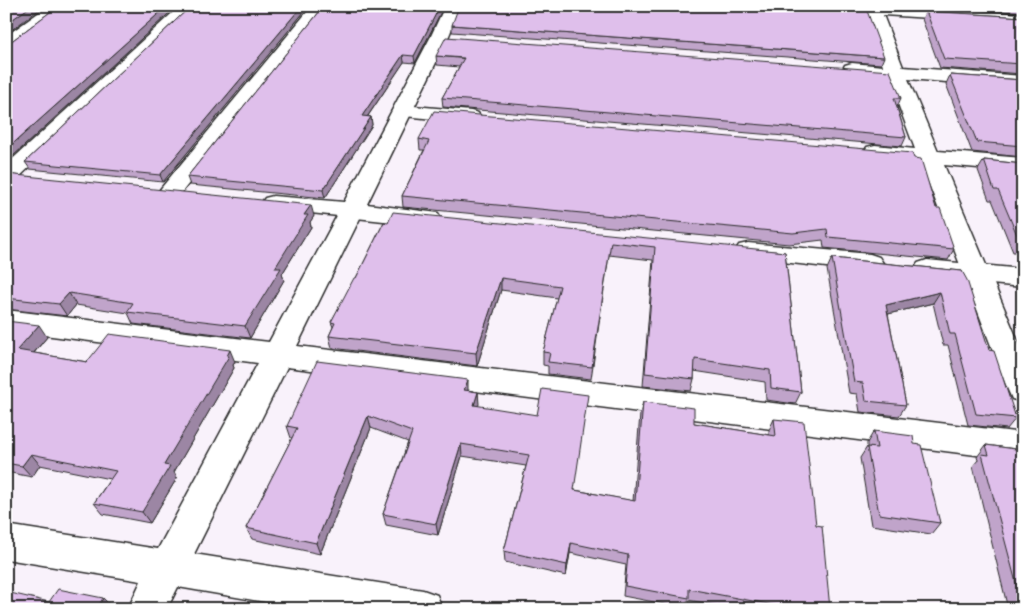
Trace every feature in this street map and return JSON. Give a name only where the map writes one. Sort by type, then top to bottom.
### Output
[{"type":"street","points":[[6,45],[59,6]]},
{"type":"street","points":[[7,176],[190,6]]},
{"type":"street","points":[[199,195],[161,192],[320,6]]},
{"type":"street","points":[[148,609],[402,111],[448,39],[452,6]]},
{"type":"street","points":[[829,6],[1023,19]]},
{"type":"street","points":[[871,8],[1023,390]]},
{"type":"street","points":[[838,68],[1023,82]]},
{"type":"street","points":[[402,111],[490,118]]},
{"type":"street","points":[[852,150],[1023,165]]},
{"type":"street","points":[[7,176],[36,179]]},
{"type":"street","points":[[256,201],[451,220]]},
{"type":"street","points":[[729,249],[1023,278]]},
{"type":"street","points":[[6,320],[818,423],[1023,447]]},
{"type":"street","points":[[6,542],[422,609]]},
{"type":"building","points":[[6,6],[31,6],[6,24]]},
{"type":"building","points":[[58,6],[167,6],[6,149],[6,44]]},
{"type":"building","points":[[191,6],[302,6],[160,175],[25,162]]},
{"type":"building","points":[[324,6],[440,6],[414,56],[403,55],[362,116],[371,117],[323,190],[187,177]]},
{"type":"building","points":[[459,6],[843,6],[866,8],[884,57],[452,25]]},
{"type":"building","points":[[926,11],[1023,17],[1023,64],[944,59]]},
{"type":"building","points":[[446,37],[890,71],[901,98],[894,98],[906,137],[442,98],[464,58],[436,56]]},
{"type":"building","points":[[950,75],[1023,80],[1023,146],[977,142]]},
{"type":"building","points":[[434,111],[912,153],[914,158],[921,159],[936,208],[940,208],[954,249],[828,237],[827,229],[793,233],[402,196],[429,141],[419,139]]},
{"type":"building","points":[[984,160],[1023,164],[1023,242],[1020,242],[998,190],[994,190]]},
{"type":"building","points":[[6,174],[311,205],[304,215],[308,215],[275,268],[281,268],[245,326],[127,312],[133,303],[69,293],[59,304],[6,298]]},
{"type":"building","points":[[393,212],[785,252],[801,392],[771,388],[770,370],[695,359],[694,379],[645,373],[655,247],[611,242],[592,367],[548,362],[550,353],[543,352],[560,286],[501,278],[476,353],[329,336],[335,323],[331,322],[384,222],[388,223]]},
{"type":"building","points":[[832,258],[962,271],[967,280],[989,350],[994,351],[1016,418],[976,414],[955,334],[950,334],[940,292],[886,305],[906,405],[866,401],[863,383],[854,382]]},
{"type":"building","points":[[6,321],[39,325],[17,350],[87,362],[109,334],[230,350],[227,356],[229,356],[164,465],[170,466],[142,512],[94,503],[116,471],[31,454],[22,466],[6,463]]},
{"type":"building","points":[[317,361],[468,380],[464,390],[478,392],[474,405],[537,415],[542,389],[588,395],[574,490],[635,501],[643,402],[694,408],[694,423],[776,436],[774,419],[804,422],[816,525],[822,526],[830,609],[795,609],[689,589],[689,598],[625,586],[628,555],[571,543],[567,565],[504,551],[529,455],[461,444],[436,524],[383,514],[412,432],[368,416],[316,543],[246,528],[297,428],[287,426]]},
{"type":"building","points":[[874,431],[913,436],[914,444],[921,445],[940,523],[879,514],[867,447],[877,448]]},
{"type":"building","points":[[986,445],[1023,450],[1023,609],[982,454],[989,455]]},
{"type":"building","points":[[58,589],[103,598],[97,609],[6,609],[6,592],[49,602]]}]
